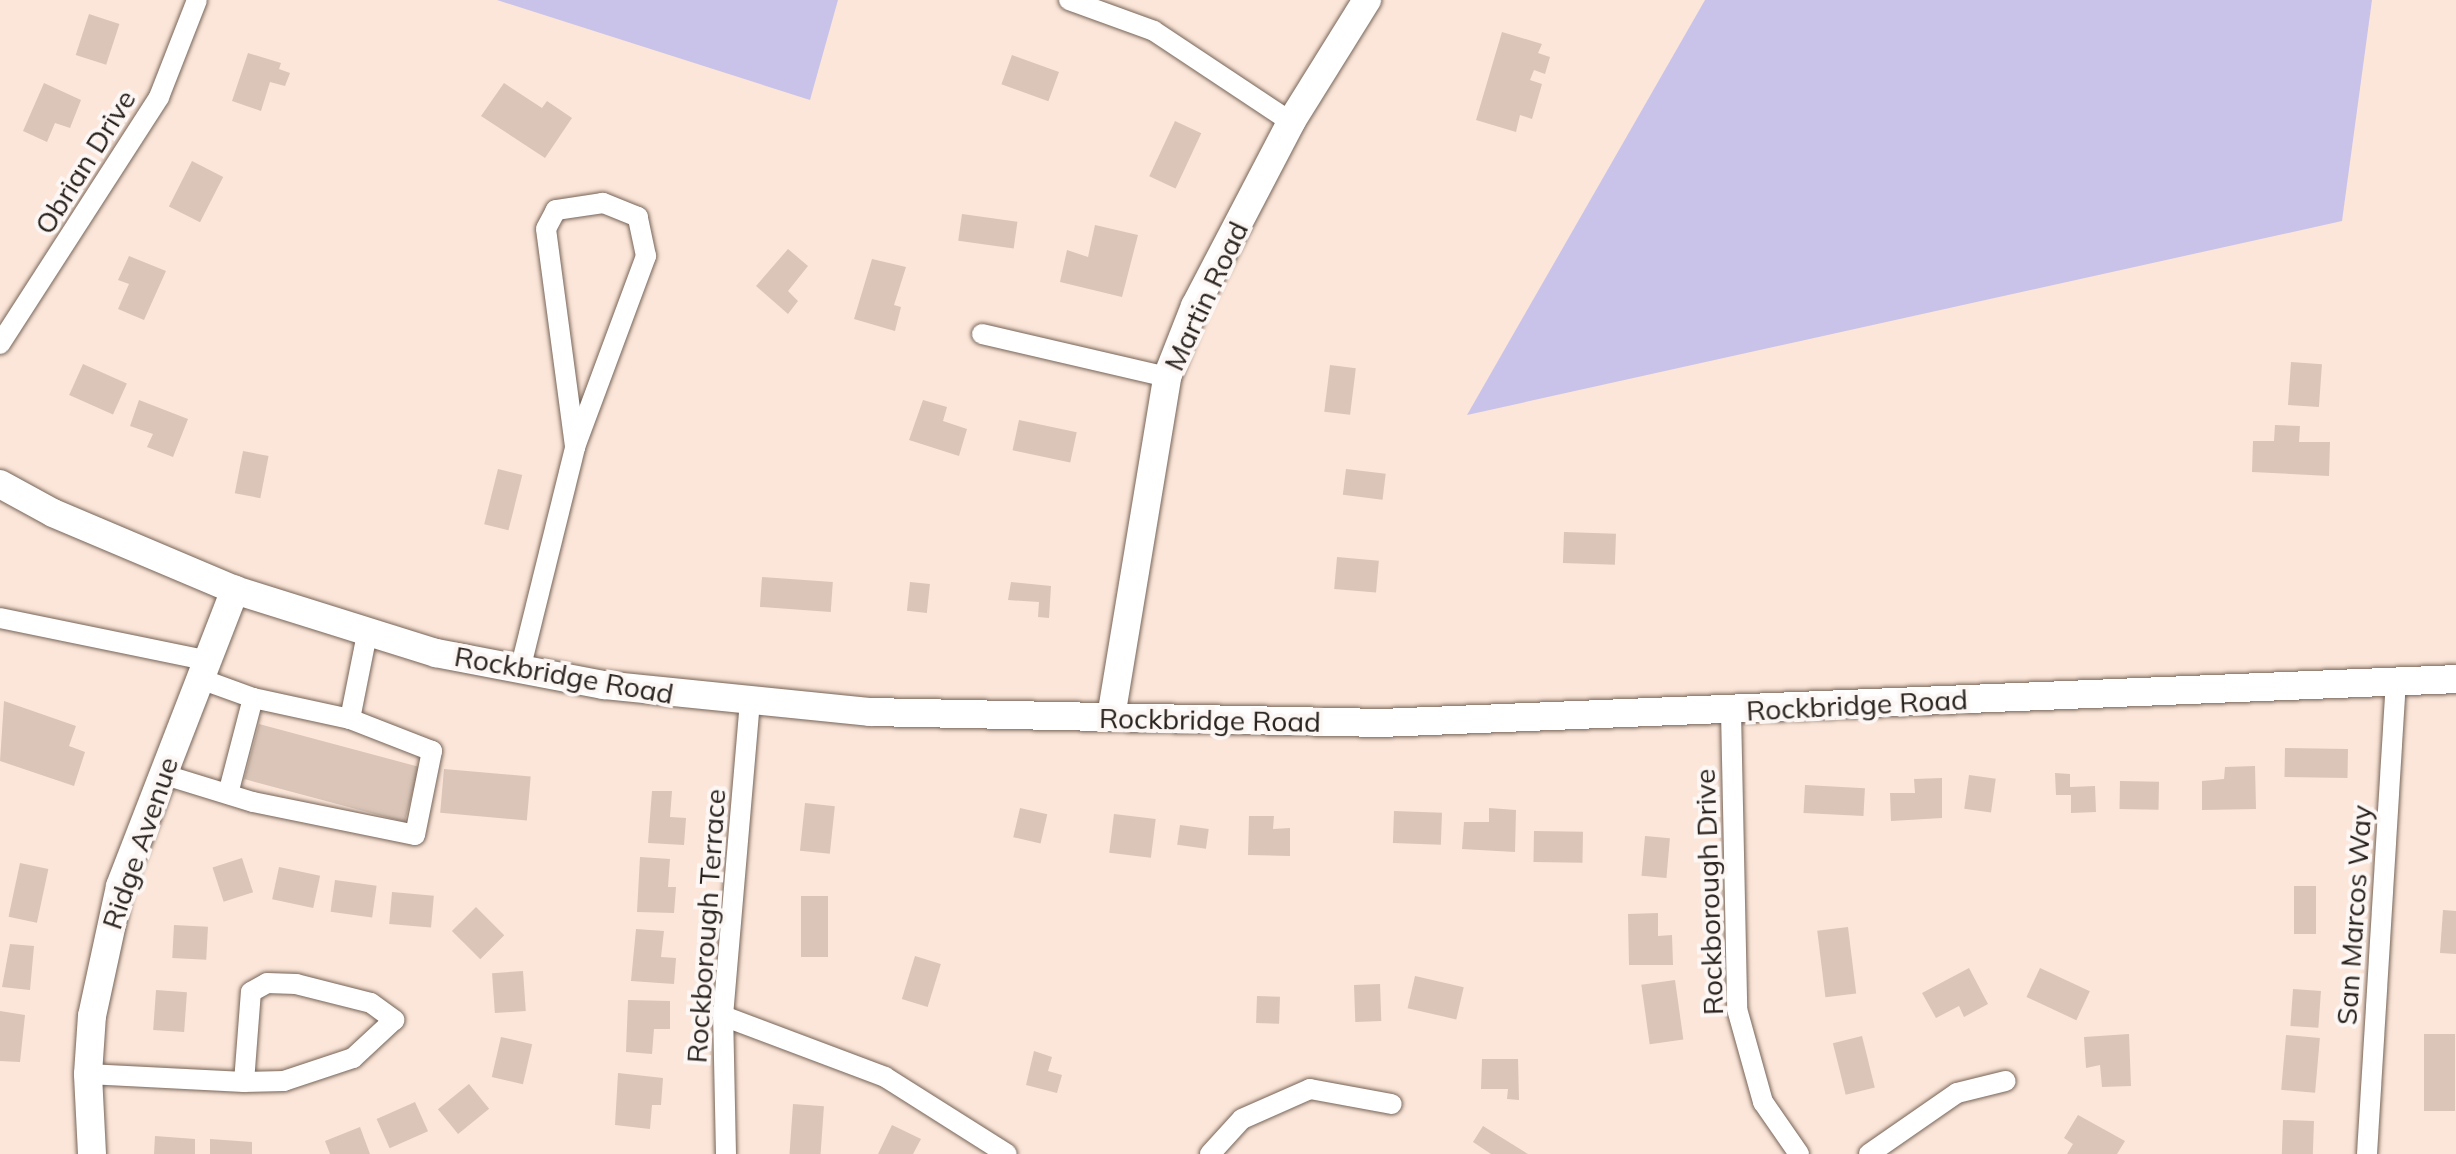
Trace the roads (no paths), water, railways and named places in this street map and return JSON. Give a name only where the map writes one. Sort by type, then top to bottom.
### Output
[{"type":"main road","name":"Martin Road","points":[[1111,717],[1167,377],[1195,306],[1291,122],[1367,0]]},
{"type":"main road","name":"Rockbridge Road","points":[[0,484],[53,513],[235,590],[367,634],[520,670],[750,702],[870,712],[1381,723],[2456,679]]},
{"type":"main road","name":"Ridge Avenue","points":[[92,1154],[88,1074],[92,1016],[120,886],[201,669],[235,590]]},
{"type":"street","name":"Obrian Drive","points":[[0,344],[159,97],[197,0]]},
{"type":"street","points":[[1069,0],[1154,31],[1291,122]]},
{"type":"street","points":[[520,670],[575,447],[646,256],[638,217],[603,203],[556,210],[546,229],[575,447]]},
{"type":"street","points":[[982,334],[1167,377]]},
{"type":"street","points":[[0,618],[201,669],[253,698],[350,719],[432,751],[415,835],[228,794],[162,774]]},
{"type":"street","points":[[350,719],[367,634]]},
{"type":"street","name":"San Marcos Way","points":[[2367,1154],[2396,680]]},
{"type":"street","points":[[228,794],[253,698]]},
{"type":"street","name":"Rockborough Terrace","points":[[726,1154],[723,1016],[750,702]]},
{"type":"street","name":"Rockborough Drive","points":[[1731,711],[1737,1009],[1763,1102],[1799,1154]]},
{"type":"street","points":[[88,1074],[244,1082],[284,1081],[353,1058],[394,1020],[371,1003],[296,984],[267,983],[251,992],[244,1082]]},
{"type":"street","points":[[723,1016],[885,1077],[1007,1154]]},
{"type":"street","points":[[1869,1154],[1957,1093],[2006,1081]]},
{"type":"street","points":[[1210,1154],[1242,1119],[1310,1089],[1392,1104]]}]
